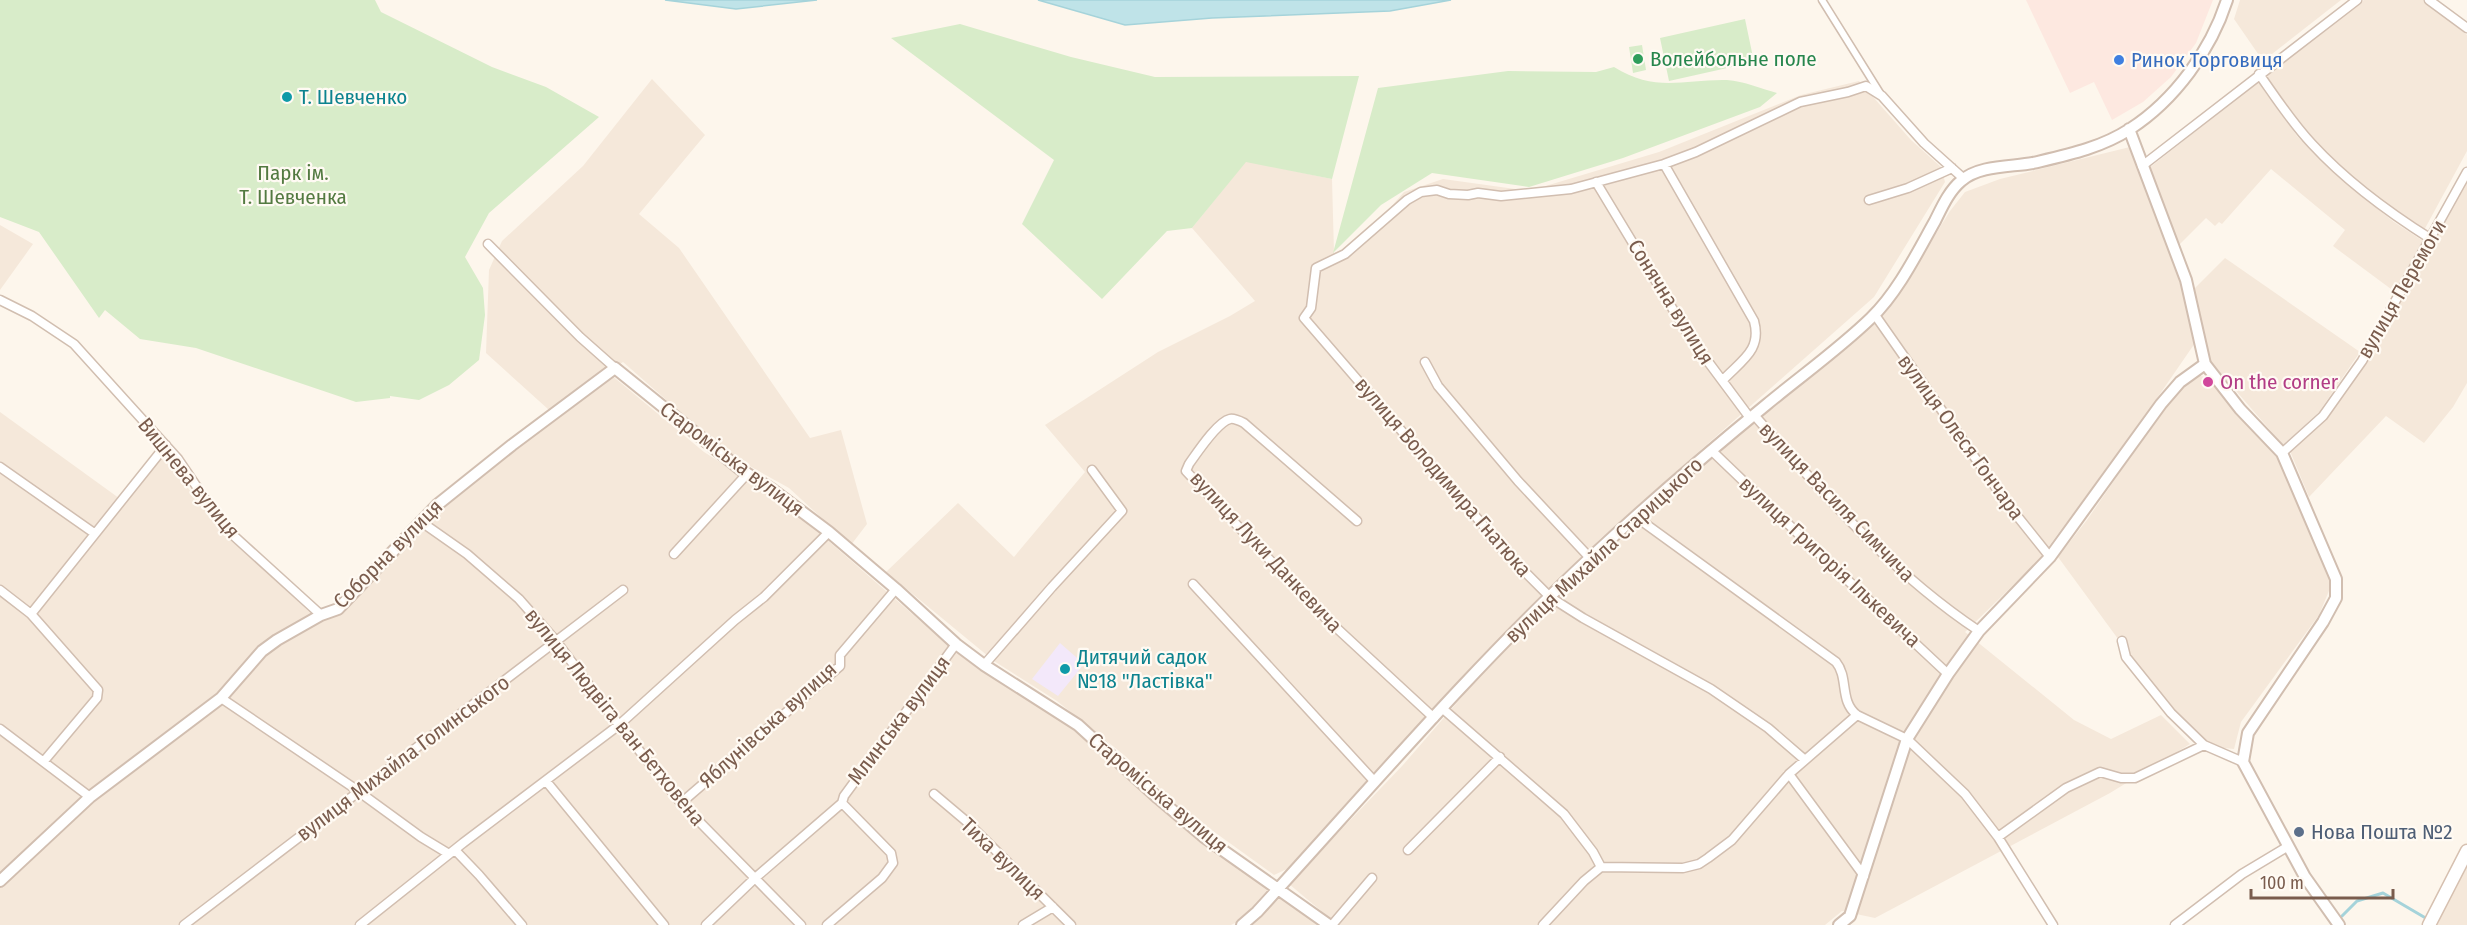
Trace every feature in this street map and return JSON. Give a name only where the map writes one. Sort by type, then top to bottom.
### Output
[{"type":"main road","points":[[2429,925],[2467,851]]},
{"type":"street","points":[[1822,0],[1882,96],[1924,143],[1963,178],[1986,170],[2071,154],[2100,144],[2129,129],[2176,88],[2202,54],[2221,19],[2227,0]]},
{"type":"street","points":[[2142,166],[2357,0]]},
{"type":"street","points":[[2429,0],[2467,28]]},
{"type":"street","points":[[2259,74],[2301,132],[2319,152],[2374,200],[2431,239]]},
{"type":"street","points":[[1596,182],[1664,164],[1696,152],[1800,102],[1866,86],[1882,96]]},
{"type":"street","points":[[2129,129],[2186,280],[2205,364],[2240,409],[2282,453],[2336,579],[2336,598],[2323,622],[2248,733],[2243,762],[2287,847],[2321,903],[2339,925]]},
{"type":"street","points":[[1664,164],[1755,327],[1754,346],[1723,380]]},
{"type":"street","points":[[1869,200],[1908,188],[1952,168]]},
{"type":"street","name":"вулиця Перемоги","points":[[2282,453],[2323,416],[2355,370],[2467,172]]},
{"type":"street","name":"вулиця Михайла Старицького","points":[[1242,925],[1257,912],[1434,718],[1590,558],[1712,450],[1875,315],[1894,290],[1949,196],[1963,178]]},
{"type":"street","name":"вулиця Володимира Гнатюка","points":[[1596,182],[1571,189],[1501,196],[1478,193],[1449,194],[1437,190],[1421,192],[1407,200],[1345,254],[1316,268],[1311,308],[1304,318],[1483,525],[1492,539],[1550,597],[1583,618],[1711,689],[1768,728],[1805,760]]},
{"type":"street","name":"Сонячна вулиця","points":[[1596,182],[1689,336],[1713,370],[1752,417]]},
{"type":"street","name":"Староміська вулиця","points":[[488,244],[580,337],[615,368],[747,474],[773,490],[829,532],[956,644],[984,665],[1078,725],[1204,837],[1330,925]]},
{"type":"street","name":"Вишнева вулиця","points":[[0,300],[32,316],[74,344],[178,459],[224,527],[321,615]]},
{"type":"street","name":"вулиця Олеся Гончара","points":[[1875,315],[1993,484],[2050,557]]},
{"type":"street","points":[[1425,362],[1438,386],[1518,481],[1590,558]]},
{"type":"street","points":[[1839,925],[1853,921],[1864,876],[1907,739],[1948,674],[1979,630],[2050,557],[2161,404],[2180,382],[2205,364]]},
{"type":"street","name":"Соборна вулиця","points":[[0,881],[90,797],[221,698],[262,651],[321,615],[338,609],[420,521],[481,469],[615,368]]},
{"type":"street","name":"вулиця Василя Симчича","points":[[1752,417],[1795,464],[1922,590],[1979,630]]},
{"type":"street","name":"вулиця Луки Данкевича","points":[[1357,521],[1244,423],[1236,420],[1229,419],[1221,424],[1186,471],[1316,609],[1434,718]]},
{"type":"street","points":[[31,614],[166,445]]},
{"type":"street","name":"вулиця Григорія Ількевича","points":[[1712,450],[1948,674]]},
{"type":"street","points":[[0,467],[94,533]]},
{"type":"street","points":[[984,665],[1052,586],[1122,511],[1092,470]]},
{"type":"street","points":[[674,554],[747,474]]},
{"type":"street","points":[[1636,517],[1836,662],[1841,672],[1844,696],[1851,710],[1857,716],[1907,739],[1971,801],[1998,837],[2053,925]]},
{"type":"street","name":"вулиця Людвіга ван Бетховена","points":[[420,521],[467,554],[519,599],[556,641],[681,803],[801,925]]},
{"type":"street","points":[[360,925],[619,725],[735,620],[764,597],[829,532]]},
{"type":"street","points":[[1193,584],[1375,782]]},
{"type":"street","name":"Яблунівська вулиця","points":[[681,803],[840,666],[840,655],[896,589]]},
{"type":"street","points":[[0,590],[31,614],[95,686],[98,695],[44,761]]},
{"type":"street","name":"вулиця Михайла Голинського","points":[[184,925],[623,590]]},
{"type":"street","points":[[2122,641],[2126,657],[2137,672],[2171,713],[2204,746],[2243,762]]},
{"type":"street","name":"Млинська вулиця","points":[[826,925],[882,878],[893,863],[891,853],[842,803],[848,788],[956,644]]},
{"type":"street","points":[[221,698],[421,837],[452,852],[479,874],[522,925]]},
{"type":"street","points":[[1443,709],[1564,814],[1593,852],[1601,867]]},
{"type":"street","points":[[1543,925],[1584,881],[1601,867],[1683,868],[1699,864],[1732,840],[1789,774],[1857,716]]},
{"type":"street","points":[[0,729],[90,797]]},
{"type":"street","points":[[1998,837],[2066,788],[2100,772],[2121,778],[2135,778],[2204,746]]},
{"type":"street","points":[[1408,850],[1500,757]]},
{"type":"street","points":[[1789,774],[1864,876]]},
{"type":"street","points":[[546,781],[664,925]]},
{"type":"street","name":"Тиха вулиця","points":[[934,794],[973,828],[1071,925]]},
{"type":"street","points":[[706,925],[754,879],[842,803]]},
{"type":"street","points":[[2175,925],[2242,874],[2287,847]]},
{"type":"street","points":[[1330,925],[1372,878]]},
{"type":"street","points":[[1023,925],[1053,907]]},
{"type":"shaded area","name":"Ринок Торговиця","points":[[2026,0],[2213,0],[2196,43],[2171,77],[2143,102],[2112,120],[2094,82],[2070,93]]},
{"type":"shaded area","points":[[2240,0],[2341,0],[2263,61],[2234,19]]},
{"type":"shaded area","points":[[2364,0],[2423,0],[2467,35],[2467,151],[2422,234],[2345,183],[2394,222],[2423,241],[2395,292],[2333,246],[2345,230],[2271,169],[2222,224],[2219,222],[2215,226],[2206,218],[2179,245],[2149,168],[2258,82],[2297,136],[2341,179],[2295,128],[2258,78]]},
{"type":"shaded area","points":[[652,79],[705,135],[639,214],[679,248],[810,438],[841,430],[867,524],[851,545],[789,488],[728,454],[623,362],[549,410],[486,353],[489,270],[502,241],[583,166]]},
{"type":"shaded area","points":[[1859,81],[1911,140],[1941,167],[1945,182],[1874,297],[1601,538],[1423,719],[1287,869],[1274,875],[1181,808],[1124,755],[1057,701],[994,661],[886,572],[958,503],[1014,557],[1085,472],[1045,425],[1158,352],[1255,301],[1192,228],[1246,161],[1332,179],[1334,253],[1360,242],[1404,192],[1443,179],[1529,191],[1659,152],[1801,95]]},
{"type":"shaded area","points":[[2130,147],[2177,269],[2195,343],[2142,420],[2038,561],[1965,632],[2074,720],[2111,739],[2161,715],[2190,744],[2110,793],[1875,918],[1842,911],[1825,925],[1338,925],[1289,884],[1403,765],[1487,668],[1686,477],[1861,330],[1898,295],[1950,211],[1965,192],[2000,179]]},
{"type":"shaded area","points":[[2467,177],[2467,383],[2453,407],[2424,443],[2386,416],[2309,497],[2290,451],[2332,408]]},
{"type":"shaded area","points":[[0,225],[33,244],[0,290]]},
{"type":"shaded area","points":[[2225,258],[2360,352],[2319,412],[2283,445],[2210,361],[2194,289]]},
{"type":"shaded area","points":[[610,374],[704,452],[786,504],[941,639],[1077,727],[1164,810],[1220,854],[1271,889],[1243,919],[1231,925],[0,925],[0,412],[123,501],[162,454],[217,526],[319,621],[461,486]]},
{"type":"shaded area","points":[[2200,376],[2214,379],[2277,452],[2331,574],[2331,586],[2319,615],[2241,722],[2234,749],[2205,746],[2132,658],[2058,557],[2087,520],[2176,391],[2187,381]]},
{"type":"shaded area","points":[[1060,643],[1084,664],[1058,696],[1032,679]]},
{"type":"shaded area","points":[[2467,864],[2467,925],[2437,925]]},
{"type":"shaded area","points":[[1282,896],[1317,925],[1250,925]]},
{"type":"green space","name":"Парк ім. Т. Шевченка","points":[[0,0],[375,0],[381,12],[492,67],[546,87],[599,117],[489,213],[465,257],[483,288],[485,315],[479,360],[449,385],[419,400],[390,396],[390,398],[356,402],[196,348],[140,339],[105,310],[99,318],[39,232],[0,217]]},
{"type":"green space","points":[[1745,19],[1754,62],[1669,81],[1660,38]]},
{"type":"green space","points":[[960,24],[1071,57],[1155,77],[1359,76],[1332,179],[1246,162],[1192,228],[1167,231],[1102,299],[1022,224],[1054,160],[891,38]]},
{"type":"green space","name":"Волейбольне поле","points":[[1642,45],[1646,70],[1633,73],[1629,47]]},
{"type":"green space","points":[[1614,67],[1643,80],[1670,83],[1727,80],[1746,83],[1777,93],[1760,107],[1623,158],[1529,187],[1432,173],[1381,205],[1333,253],[1378,88],[1508,71],[1596,72]]},
{"type":"water","points":[[665,0],[817,0],[736,9]]},
{"type":"water","points":[[1038,0],[1451,0],[1390,11],[1212,18],[1125,25]]},
{"type":"waterway","points":[[2342,916],[2357,901],[2383,893],[2429,920]]},
{"type":"place","name":"Волейбольне поле","points":[[1638,59]]},
{"type":"place","name":"Ринок Торговиця","points":[[2119,60]]},
{"type":"place","name":"Т. Шевченко","points":[[287,97]]},
{"type":"place","name":"On the corner","points":[[2208,382]]},
{"type":"place","name":"Дитячий садок №18 \"Ластівка\"","points":[[1065,669]]},
{"type":"place","name":"Нова Пошта №2","points":[[2299,832]]}]
